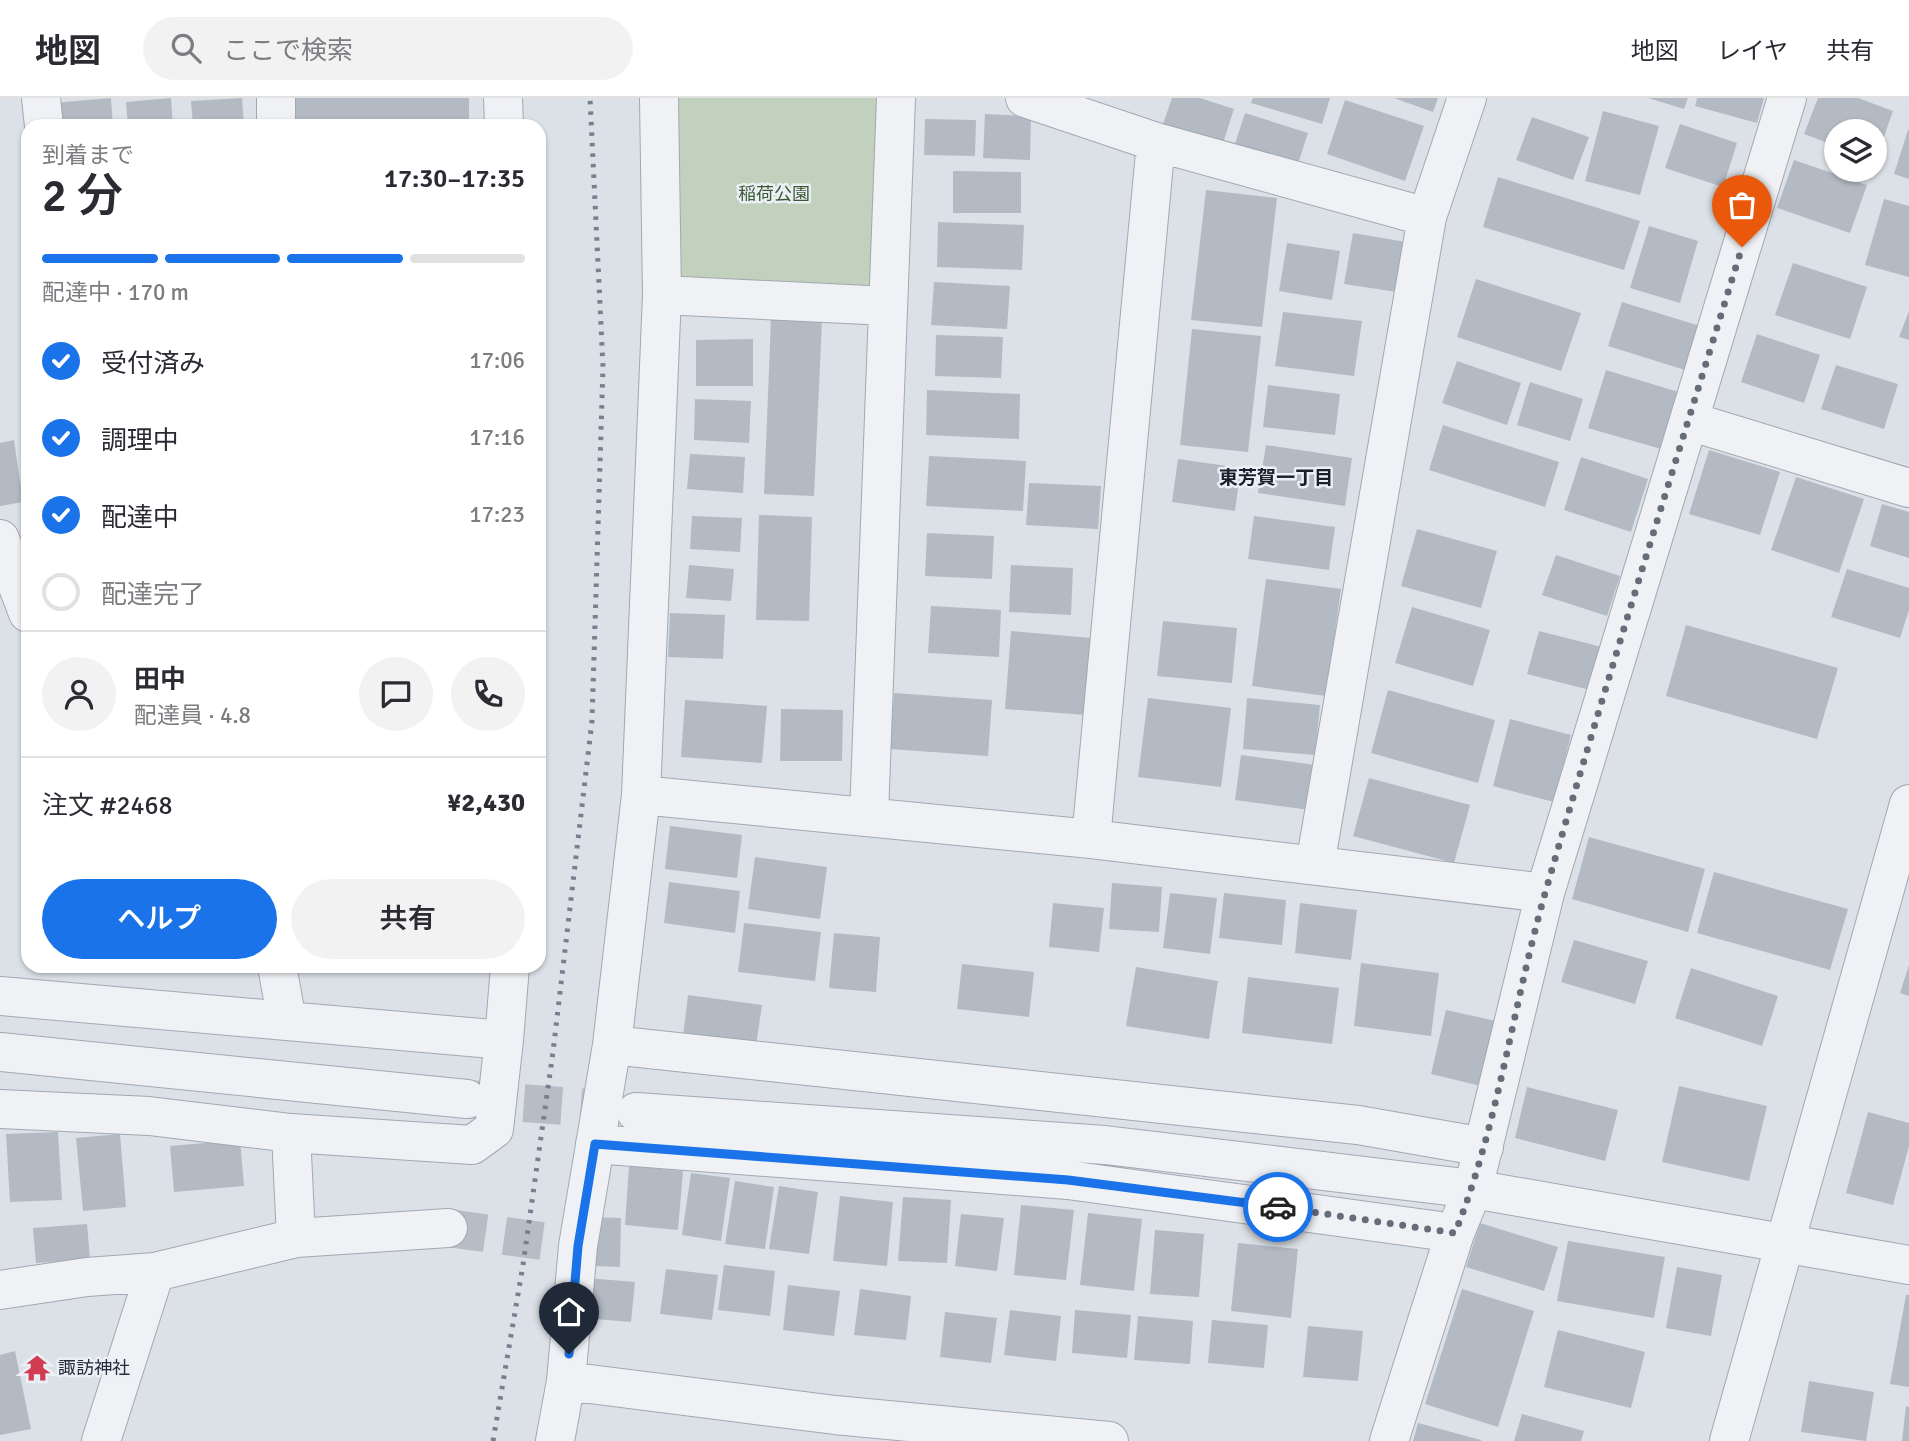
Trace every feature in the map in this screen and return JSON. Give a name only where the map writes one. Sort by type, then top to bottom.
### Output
[{"type":"street","points":[[41,98],[43,119]]},
{"type":"street","points":[[276,98],[276,119]]},
{"type":"street","points":[[503,98],[503,119]]},
{"type":"street","points":[[555,1441],[566,1381],[578,1246],[612,1045],[641,795],[662,295],[659,98]]},
{"type":"street","points":[[869,815],[896,98]]},
{"type":"street","points":[[1025,98],[1156,142],[1427,217]]},
{"type":"street","points":[[1315,865],[1427,217],[1467,98]]},
{"type":"street","points":[[1390,1441],[1455,1233],[1473,1189],[1545,893],[1787,98]]},
{"type":"street","points":[[1091,839],[1156,142]]},
{"type":"street","points":[[662,295],[888,306]]},
{"type":"street","points":[[1689,421],[1909,488]]},
{"type":"street","points":[[0,539],[21,594]]},
{"type":"street","points":[[641,795],[869,815],[1091,839],[1545,893]]},
{"type":"street","points":[[1729,1441],[1786,1246],[1896,892],[1909,804]]},
{"type":"street","points":[[278,973],[288,1021]]},
{"type":"street","points":[[0,1109],[149,1116],[291,1133],[472,1145],[494,1129],[509,973]]},
{"type":"street","points":[[0,996],[504,1040]]},
{"type":"street","points":[[612,1045],[1358,1125],[1484,1147]]},
{"type":"street","points":[[0,1052],[467,1099]]},
{"type":"street","points":[[636,1112],[1105,1145],[1473,1189],[1786,1246],[1909,1265]]},
{"type":"street","points":[[291,1133],[296,1238]]},
{"type":"street","points":[[595,1144],[1068,1180],[1455,1233]]},
{"type":"street","points":[[0,1290],[87,1277],[155,1272],[296,1238],[448,1228]]},
{"type":"street","points":[[101,1441],[155,1272]]},
{"type":"street","points":[[566,1381],[832,1428],[1106,1441]]},
{"type":"green space","name":"稲荷公園","points":[[660,98],[889,98],[871,290],[666,288]]},
{"type":"building","points":[[111,98],[112,119],[54,119],[53,103]]},
{"type":"building","points":[[171,98],[172,119],[127,119],[126,102]]},
{"type":"building","points":[[242,98],[244,119],[192,119],[191,101]]},
{"type":"building","points":[[296,98],[469,98],[469,119],[296,119]]},
{"type":"building","points":[[1172,98],[1200,98],[1234,109],[1223,143],[1163,124]]},
{"type":"building","points":[[1253,98],[1330,98],[1322,124],[1251,103]]},
{"type":"building","points":[[1394,98],[1438,98],[1433,112]]},
{"type":"building","points":[[1648,98],[1688,98],[1684,109]]},
{"type":"building","points":[[1697,98],[1764,98],[1757,123],[1695,106]]},
{"type":"building","points":[[1818,98],[1858,98],[1893,111],[1887,128],[1887,119],[1824,119],[1824,142],[1804,134]]},
{"type":"building","points":[[1345,100],[1424,126],[1405,181],[1327,154]]},
{"type":"building","points":[[1603,111],[1659,126],[1640,195],[1585,181]]},
{"type":"building","points":[[1245,113],[1308,133],[1297,167],[1234,147]]},
{"type":"building","points":[[985,114],[1031,116],[1030,160],[983,158]]},
{"type":"building","points":[[1532,117],[1589,137],[1573,180],[1516,160]]},
{"type":"building","points":[[925,119],[976,120],[975,156],[924,155]]},
{"type":"building","points":[[1680,124],[1737,143],[1723,187],[1665,168]]},
{"type":"building","points":[[1909,130],[1909,179],[1894,174]]},
{"type":"building","points":[[1794,160],[1824,170],[1824,182],[1858,182],[1867,185],[1850,233],[1777,208]]},
{"type":"building","points":[[953,171],[1021,172],[1021,213],[953,213]]},
{"type":"building","points":[[1498,177],[1640,221],[1624,270],[1483,227]]},
{"type":"building","points":[[1206,190],[1277,198],[1262,327],[1191,320]]},
{"type":"building","points":[[1884,199],[1909,206],[1909,277],[1865,265]]},
{"type":"building","points":[[938,222],[1024,225],[1022,270],[937,267]]},
{"type":"building","points":[[1649,226],[1698,241],[1680,303],[1630,288]]},
{"type":"building","points":[[1353,233],[1406,242],[1397,292],[1344,284]]},
{"type":"building","points":[[1287,243],[1340,251],[1332,300],[1279,291]]},
{"type":"building","points":[[1793,263],[1867,287],[1850,339],[1775,315]]},
{"type":"building","points":[[1476,279],[1581,313],[1561,371],[1457,337]]},
{"type":"building","points":[[934,282],[1010,286],[1007,329],[931,325]]},
{"type":"building","points":[[1622,302],[1700,326],[1685,370],[1608,346]]},
{"type":"building","points":[[1909,311],[1909,340],[1899,337]]},
{"type":"building","points":[[1283,312],[1362,321],[1354,376],[1275,366]]},
{"type":"building","points":[[771,319],[822,321],[814,496],[764,494]]},
{"type":"building","points":[[1192,329],[1261,336],[1248,452],[1180,445]]},
{"type":"building","points":[[1757,334],[1820,355],[1804,403],[1741,382]]},
{"type":"building","points":[[936,335],[1003,337],[1001,378],[935,376]]},
{"type":"building","points":[[753,339],[753,386],[696,386],[696,340]]},
{"type":"building","points":[[1457,361],[1521,383],[1507,425],[1442,403]]},
{"type":"building","points":[[1836,365],[1898,384],[1884,429],[1821,409]]},
{"type":"building","points":[[1606,370],[1685,394],[1668,451],[1588,428]]},
{"type":"building","points":[[1530,382],[1583,399],[1570,441],[1517,425]]},
{"type":"building","points":[[1268,385],[1340,394],[1335,435],[1263,427]]},
{"type":"building","points":[[927,390],[1020,394],[1019,439],[926,435]]},
{"type":"building","points":[[695,399],[751,401],[749,443],[694,440]]},
{"type":"building","points":[[1443,425],[1559,462],[1545,507],[1429,470]]},
{"type":"building","points":[[14,440],[21,502],[0,506],[0,443]]},
{"type":"building","points":[[1266,445],[1352,458],[1345,506],[1258,493]]},
{"type":"building","points":[[1709,450],[1780,472],[1760,535],[1689,514]]},
{"type":"building","points":[[690,454],[745,457],[743,493],[687,489]]},
{"type":"building","points":[[929,456],[1026,461],[1023,511],[926,506]]},
{"type":"building","points":[[1581,457],[1648,479],[1631,532],[1564,510]]},
{"type":"building","points":[[1178,459],[1241,468],[1235,511],[1172,502]]},
{"type":"building","points":[[1796,477],[1864,499],[1839,573],[1771,550]]},
{"type":"building","points":[[1029,483],[1101,486],[1098,529],[1026,525]]},
{"type":"building","points":[[1882,504],[1909,512],[1909,558],[1870,546]]},
{"type":"building","points":[[759,515],[812,517],[809,621],[756,620]]},
{"type":"building","points":[[692,516],[742,518],[740,552],[690,549]]},
{"type":"building","points":[[1254,516],[1335,527],[1329,570],[1248,559]]},
{"type":"building","points":[[1417,529],[1497,551],[1481,608],[1401,586]]},
{"type":"building","points":[[927,533],[994,536],[992,579],[925,576]]},
{"type":"building","points":[[1556,555],[1620,576],[1607,616],[1542,595]]},
{"type":"building","points":[[689,565],[734,569],[731,601],[686,598]]},
{"type":"building","points":[[1011,565],[1073,568],[1071,615],[1009,612]]},
{"type":"building","points":[[1847,569],[1909,588],[1909,610],[1900,638],[1831,617]]},
{"type":"building","points":[[1266,579],[1341,589],[1326,696],[1252,686]]},
{"type":"building","points":[[931,606],[1001,610],[999,657],[928,653]]},
{"type":"building","points":[[1412,607],[1490,630],[1473,686],[1395,663]]},
{"type":"building","points":[[670,613],[725,615],[723,659],[668,657]]},
{"type":"building","points":[[1163,621],[1237,628],[1232,683],[1157,676]]},
{"type":"building","points":[[1686,625],[1838,668],[1817,739],[1666,696]]},
{"type":"building","points":[[1011,631],[1092,638],[1086,715],[1005,709]]},
{"type":"building","points":[[1539,631],[1602,647],[1590,690],[1527,674]]},
{"type":"building","points":[[1388,690],[1495,720],[1478,783],[1371,753]]},
{"type":"building","points":[[894,693],[992,700],[988,756],[890,749]]},
{"type":"building","points":[[1148,698],[1231,708],[1221,787],[1138,777]]},
{"type":"building","points":[[1247,698],[1320,705],[1315,755],[1243,749]]},
{"type":"building","points":[[685,700],[767,706],[762,763],[681,757]]},
{"type":"building","points":[[781,709],[843,710],[842,761],[780,761]]},
{"type":"building","points":[[1510,719],[1571,735],[1554,802],[1493,786]]},
{"type":"building","points":[[1241,755],[1316,765],[1310,810],[1235,800]]},
{"type":"building","points":[[1369,778],[1470,805],[1454,863],[1353,836]]},
{"type":"building","points":[[670,826],[742,835],[737,878],[665,869]]},
{"type":"building","points":[[1589,837],[1705,869],[1688,932],[1572,899]]},
{"type":"building","points":[[755,857],[827,867],[820,919],[748,909]]},
{"type":"building","points":[[1714,872],[1848,909],[1830,970],[1697,933]]},
{"type":"building","points":[[669,882],[740,891],[735,933],[664,923]]},
{"type":"building","points":[[1112,883],[1162,887],[1159,932],[1109,929]]},
{"type":"building","points":[[1170,893],[1217,898],[1210,954],[1163,948]]},
{"type":"building","points":[[1224,893],[1286,900],[1282,945],[1219,938]]},
{"type":"building","points":[[1053,903],[1104,908],[1099,952],[1049,947]]},
{"type":"building","points":[[1300,903],[1357,910],[1351,960],[1295,953]]},
{"type":"building","points":[[744,923],[821,932],[815,981],[738,972]]},
{"type":"building","points":[[834,933],[880,937],[876,992],[829,988]]},
{"type":"building","points":[[1574,940],[1648,961],[1635,1004],[1561,982]]},
{"type":"building","points":[[1361,963],[1439,973],[1431,1036],[1354,1026]]},
{"type":"building","points":[[962,964],[1034,972],[1029,1017],[957,1009]]},
{"type":"building","points":[[1909,965],[1909,996],[1900,993]]},
{"type":"building","points":[[1136,967],[1218,981],[1209,1039],[1126,1026]]},
{"type":"building","points":[[1691,968],[1778,996],[1762,1046],[1675,1018]]},
{"type":"building","points":[[1248,977],[1339,988],[1332,1044],[1242,1033]]},
{"type":"building","points":[[688,995],[762,1005],[756,1046],[683,1037]]},
{"type":"building","points":[[1446,1010],[1496,1021],[1481,1086],[1431,1074]]},
{"type":"building","points":[[1679,1086],[1767,1106],[1749,1181],[1662,1162]]},
{"type":"building","points":[[1527,1087],[1618,1110],[1605,1161],[1515,1138]]},
{"type":"building","points":[[1868,1112],[1909,1123],[1909,1146],[1893,1205],[1846,1193]]},
{"type":"building","points":[[58,1132],[62,1200],[10,1202],[6,1134]]},
{"type":"building","points":[[120,1134],[126,1207],[83,1211],[76,1138]]},
{"type":"building","points":[[240,1140],[244,1186],[174,1192],[170,1146]]},
{"type":"building","points":[[629,1166],[683,1171],[678,1230],[625,1225]]},
{"type":"building","points":[[691,1173],[730,1178],[721,1241],[682,1235]]},
{"type":"building","points":[[735,1181],[774,1187],[765,1249],[725,1244]]},
{"type":"building","points":[[779,1186],[818,1192],[809,1254],[769,1249]]},
{"type":"building","points":[[840,1196],[893,1202],[887,1266],[833,1261]]},
{"type":"building","points":[[903,1197],[951,1200],[947,1263],[898,1261]]},
{"type":"building","points":[[1021,1205],[1074,1210],[1066,1280],[1014,1275]]},
{"type":"building","points":[[1088,1213],[1142,1219],[1134,1291],[1080,1285]]},
{"type":"building","points":[[961,1214],[1004,1218],[997,1271],[955,1266]]},
{"type":"building","points":[[592,1217],[621,1218],[620,1267],[591,1266]]},
{"type":"building","points":[[1480,1223],[1558,1247],[1544,1291],[1466,1267]]},
{"type":"building","points":[[87,1224],[90,1259],[36,1263],[33,1228]]},
{"type":"building","points":[[1155,1230],[1204,1234],[1199,1297],[1150,1294]]},
{"type":"building","points":[[1568,1241],[1665,1257],[1654,1318],[1557,1301]]},
{"type":"building","points":[[1238,1243],[1298,1249],[1291,1318],[1231,1311]]},
{"type":"building","points":[[724,1265],[775,1271],[770,1316],[718,1310]]},
{"type":"building","points":[[1677,1267],[1722,1275],[1711,1336],[1666,1328]]},
{"type":"building","points":[[666,1269],[718,1275],[712,1320],[660,1314]]},
{"type":"building","points":[[587,1278],[635,1282],[631,1322],[583,1318]]},
{"type":"building","points":[[788,1285],[840,1291],[834,1336],[783,1330]]},
{"type":"building","points":[[860,1289],[911,1296],[906,1340],[854,1335]]},
{"type":"building","points":[[1462,1289],[1534,1311],[1498,1427],[1425,1404]]},
{"type":"building","points":[[1906,1295],[1909,1295],[1909,1387],[1890,1384]]},
{"type":"building","points":[[1010,1310],[1061,1316],[1056,1361],[1004,1355]]},
{"type":"building","points":[[1075,1310],[1131,1315],[1127,1358],[1072,1353]]},
{"type":"building","points":[[945,1312],[997,1318],[991,1363],[940,1357]]},
{"type":"building","points":[[1138,1316],[1193,1321],[1190,1364],[1134,1360]]},
{"type":"building","points":[[1212,1320],[1268,1325],[1264,1368],[1208,1363]]},
{"type":"building","points":[[1308,1326],[1363,1331],[1358,1381],[1303,1377]]},
{"type":"building","points":[[1558,1330],[1645,1352],[1631,1408],[1544,1387]]},
{"type":"building","points":[[15,1351],[31,1429],[0,1435],[0,1355]]},
{"type":"building","points":[[1809,1381],[1874,1392],[1866,1441],[1801,1432]]},
{"type":"building","points":[[1906,1406],[1909,1407],[1909,1441],[1902,1441]]},
{"type":"building","points":[[1522,1414],[1584,1431],[1581,1441],[1514,1441]]},
{"type":"building","points":[[1418,1423],[1481,1440],[1481,1441],[1413,1441]]},
{"type":"tunnel","points":[[467,1099],[632,1111]]},
{"type":"tunnel","points":[[448,1228],[578,1246]]},
{"type":"railway","points":[[493,1441],[523,1265],[553,1052],[592,721],[603,367],[590,98]]},
{"type":"way so far","points":[[1278,1207],[1455,1233],[1473,1189],[1545,893],[1742,247]]},
{"type":"place","name":"諏訪神社","points":[[37,1368]]},
{"type":"district","name":"東芳賀一丁目","points":[[1276,477]]},
{"type":"route","points":[[569,1354],[578,1246],[595,1144],[1068,1180],[1278,1207]]}]
